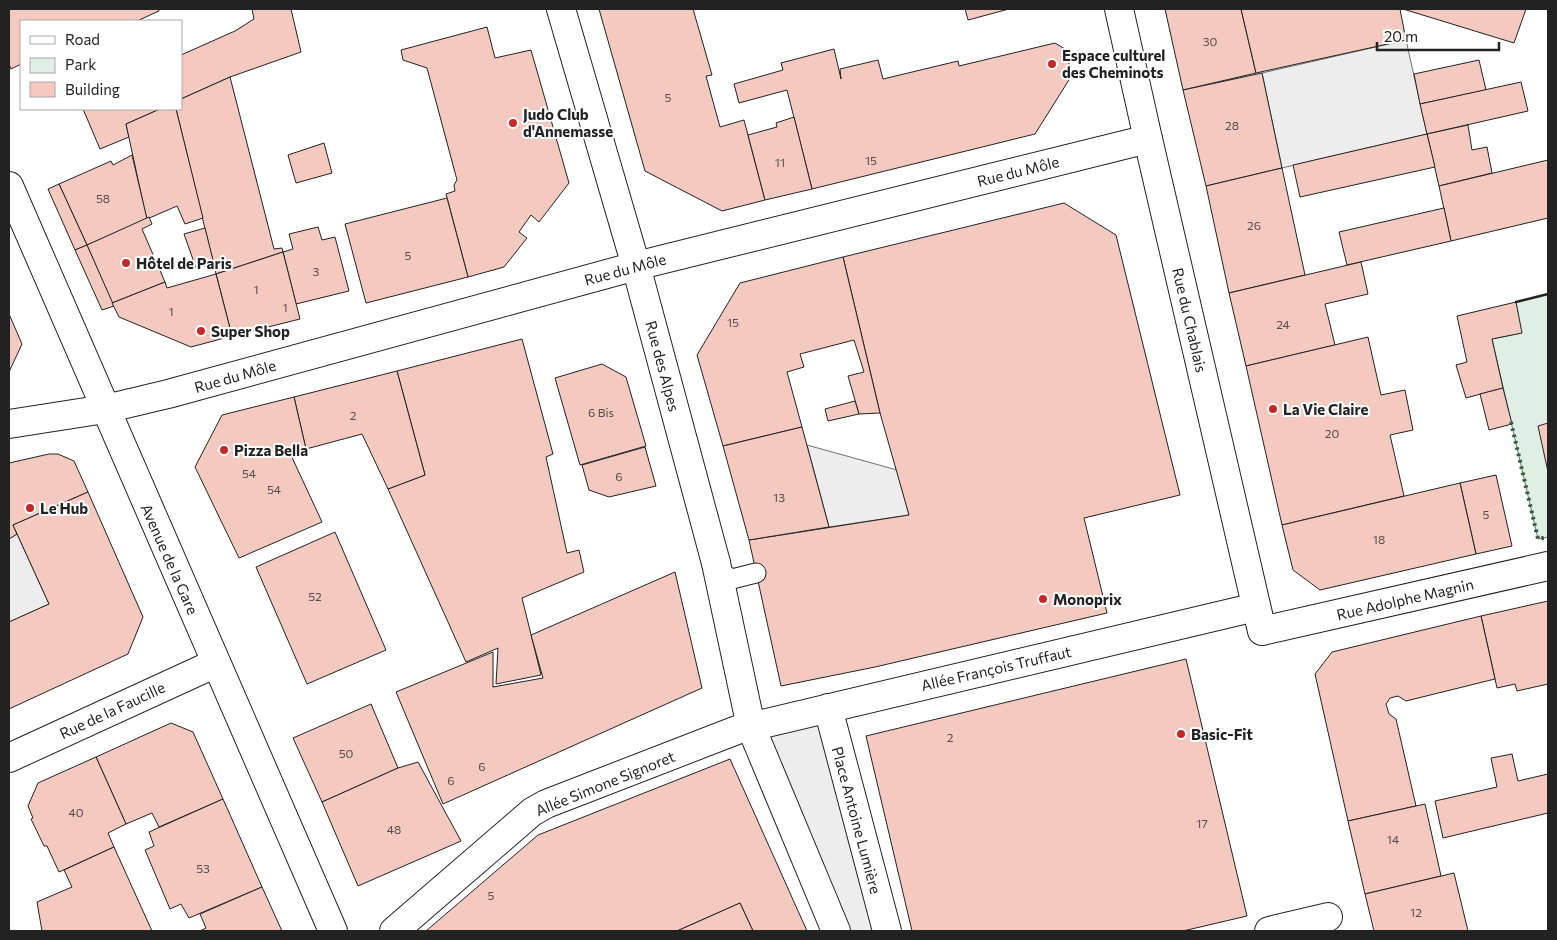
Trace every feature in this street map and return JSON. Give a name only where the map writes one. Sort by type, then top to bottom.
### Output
[{"type":"street","name":"Rue des Alpes","points":[[561,9],[636,266],[716,563],[744,728]]},
{"type":"street","name":"Rue du Chablais","points":[[1119,9],[1259,619]]},
{"type":"street","name":"Rue du Môle","points":[[9,424],[105,409],[168,394],[636,266],[1148,139]]},
{"type":"street","name":"Avenue de la Gare","points":[[9,186],[333,931]]},
{"type":"street","name":"Rue Adolphe Magnin","points":[[1259,619],[1548,566]]},
{"type":"street","name":"Allée François Truffaut","points":[[744,728],[828,708],[1259,619]]},
{"type":"street","name":"Rue de la Faucille","points":[[9,758],[216,663]]},
{"type":"street","name":"Place Antoine Lumière","points":[[828,708],[887,931]]},
{"type":"street","name":"Allée Simone Signoret","points":[[394,931],[532,812],[546,804],[744,728]]},
{"type":"street","points":[[744,728],[836,931]]},
{"type":"street","points":[[1269,931],[1328,917]]},
{"type":"lane","points":[[716,563],[720,573],[732,579],[756,573]]},
{"type":"green space","points":[[1548,294],[1548,537],[1538,539],[1492,339],[1521,333],[1516,302]]},
{"type":"shaded area","points":[[1406,40],[1427,134],[1282,168],[1262,73]]},
{"type":"shaded area","points":[[807,445],[897,470],[909,515],[829,527]]},
{"type":"shaded area","points":[[17,534],[49,604],[9,622],[9,539]]},
{"type":"shaded area","points":[[837,706],[896,931],[822,931],[737,730]]},
{"type":"building","points":[[9,9],[159,9],[159,11],[139,20],[20,20],[20,64],[11,69],[9,64]]},
{"type":"building","points":[[252,9],[291,9],[301,52],[230,77],[182,99],[182,55],[235,31],[254,19]]},
{"type":"building","points":[[599,9],[693,9],[712,75],[706,76],[720,127],[744,120],[765,200],[722,211],[645,171]]},
{"type":"building","points":[[965,9],[1009,9],[968,20]]},
{"type":"building","points":[[1165,9],[1241,9],[1256,73],[1183,90]]},
{"type":"building","points":[[1241,9],[1400,9],[1406,40],[1256,73]]},
{"type":"building","points":[[1403,9],[1526,9],[1514,43]]},
{"type":"building","points":[[487,27],[495,58],[531,50],[569,183],[539,222],[531,215],[519,232],[527,238],[504,267],[468,277],[446,194],[455,191],[454,185],[457,180],[427,68],[403,60],[401,50]]},
{"type":"building","points":[[1055,43],[1065,49],[1072,75],[1035,134],[812,189],[787,90],[739,103],[734,84],[783,70],[781,63],[834,49],[841,79],[840,69],[878,60],[883,79],[958,61],[959,66]]},
{"type":"building","points":[[1479,60],[1486,90],[1420,104],[1414,74]]},
{"type":"building","points":[[1262,73],[1282,168],[1206,186],[1183,90]]},
{"type":"building","points":[[230,77],[274,249],[282,248],[283,252],[216,274],[176,110],[182,110],[182,99]]},
{"type":"building","points":[[1521,82],[1528,111],[1427,134],[1420,104]]},
{"type":"building","points":[[83,110],[158,110],[126,124],[129,137],[100,149]]},
{"type":"building","points":[[158,110],[176,110],[203,218],[185,224],[177,206],[147,219],[126,124]]},
{"type":"building","points":[[794,117],[812,189],[765,200],[748,135],[777,127],[776,123]]},
{"type":"building","points":[[1468,125],[1472,150],[1487,147],[1492,173],[1439,186],[1427,134]]},
{"type":"building","points":[[1427,134],[1435,167],[1300,197],[1293,165]]},
{"type":"building","points":[[324,143],[332,173],[296,183],[288,155]]},
{"type":"building","points":[[132,155],[147,219],[87,245],[59,184],[111,161],[113,165]]},
{"type":"building","points":[[1548,160],[1548,218],[1451,241],[1439,186]]},
{"type":"building","points":[[1282,168],[1305,275],[1229,293],[1206,186]]},
{"type":"building","points":[[59,184],[87,245],[75,250],[48,189]]},
{"type":"building","points":[[447,198],[468,277],[366,303],[345,224]]},
{"type":"building","points":[[1064,203],[1116,235],[1180,495],[1084,518],[1107,613],[875,667],[781,686],[749,540],[909,515],[880,413],[843,257]]},
{"type":"building","points":[[1444,208],[1451,241],[1347,265],[1339,232]]},
{"type":"building","name":"Hôtel de Paris","points":[[149,217],[152,224],[142,229],[165,282],[112,303],[87,245]]},
{"type":"building","points":[[318,227],[322,240],[335,237],[349,291],[296,304],[283,252],[293,249],[289,234]]},
{"type":"building","points":[[205,228],[214,264],[196,268],[184,234]]},
{"type":"building","points":[[87,245],[114,306],[102,310],[75,250]]},
{"type":"building","points":[[283,252],[300,319],[232,336],[216,274]]},
{"type":"building","points":[[843,257],[880,413],[859,414],[848,376],[864,372],[854,340],[800,354],[804,367],[787,372],[802,427],[723,446],[697,355],[740,283]]},
{"type":"building","points":[[1361,262],[1368,294],[1325,304],[1335,345],[1246,366],[1229,293]]},
{"type":"building","points":[[216,274],[232,336],[191,347],[119,317],[112,303],[165,282],[167,288]]},
{"type":"building","points":[[1516,302],[1522,333],[1492,339],[1503,388],[1466,398],[1456,365],[1467,362],[1457,316]]},
{"type":"building","points":[[9,314],[22,344],[9,372]]},
{"type":"building","points":[[1368,337],[1381,395],[1405,390],[1413,430],[1390,435],[1404,496],[1282,525],[1246,366]]},
{"type":"building","points":[[522,339],[553,454],[546,457],[567,553],[579,550],[584,572],[522,598],[541,675],[496,684],[498,648],[466,662],[388,489],[425,475],[397,371]]},
{"type":"building","points":[[602,364],[626,377],[646,446],[580,465],[555,378]]},
{"type":"building","points":[[397,371],[425,475],[388,489],[362,434],[306,449],[294,397]]},
{"type":"building","points":[[1503,388],[1512,424],[1489,430],[1480,394]]},
{"type":"building","points":[[294,397],[306,449],[290,453],[322,522],[239,558],[195,467],[222,415]]},
{"type":"building","points":[[855,401],[859,414],[828,421],[825,409]]},
{"type":"building","points":[[1548,423],[1548,472],[1538,426]]},
{"type":"building","points":[[802,427],[829,527],[749,540],[723,446]]},
{"type":"building","points":[[645,447],[656,486],[609,497],[589,490],[582,465]]},
{"type":"building","name":"Le Hub","points":[[49,454],[58,454],[74,461],[88,492],[13,525],[17,534],[9,539],[9,463]]},
{"type":"building","points":[[1496,475],[1512,546],[1476,554],[1460,483]]},
{"type":"building","points":[[1460,483],[1476,554],[1320,590],[1293,570],[1282,525]]},
{"type":"building","points":[[88,492],[143,617],[128,654],[9,709],[9,622],[49,604],[13,525]]},
{"type":"building","points":[[335,532],[386,650],[307,684],[256,567]]},
{"type":"building","points":[[675,572],[702,688],[443,804],[396,692],[493,652],[493,687],[543,678],[531,635]]},
{"type":"building","points":[[1548,601],[1548,684],[1517,691],[1515,684],[1497,688],[1481,616]]},
{"type":"building","points":[[1481,616],[1495,679],[1406,701],[1398,696],[1390,698],[1386,704],[1389,714],[1396,719],[1416,806],[1348,821],[1315,674],[1332,652]]},
{"type":"building","points":[[1186,659],[1247,916],[1183,931],[912,931],[866,736]]},
{"type":"building","points":[[371,704],[398,768],[322,802],[293,738]]},
{"type":"building","points":[[171,723],[193,732],[223,799],[159,827],[152,813],[126,824],[96,757]]},
{"type":"building","points":[[1512,754],[1518,781],[1548,774],[1548,813],[1443,838],[1435,801],[1497,787],[1491,758]]},
{"type":"building","points":[[96,757],[126,824],[108,833],[114,847],[59,872],[47,846],[44,846],[31,819],[33,818],[28,806],[38,783]]},
{"type":"building","points":[[730,759],[807,931],[753,931],[740,903],[677,931],[426,931],[538,835]]},
{"type":"building","points":[[418,762],[461,841],[358,886],[322,802],[398,768]]},
{"type":"building","points":[[223,799],[262,887],[189,918],[181,904],[170,909],[145,850],[154,846],[149,832]]},
{"type":"building","points":[[1425,804],[1441,876],[1365,894],[1348,821]]},
{"type":"building","points":[[114,847],[152,931],[42,931],[37,902],[72,887],[64,870]]},
{"type":"building","points":[[1454,873],[1468,931],[1374,931],[1365,894]]},
{"type":"building","points":[[262,887],[282,931],[200,931],[206,928],[200,914]]},
{"type":"building","points":[[740,903],[753,931],[677,931]]},
{"type":"hedge","points":[[1511,422],[1538,539],[1548,537]]},
{"type":"wall","points":[[1516,302],[1548,294]]},
{"type":"place","name":"Espace culturel des Cheminots","points":[[1052,64]]},
{"type":"place","name":"Judo Club d'Annemasse","points":[[513,123]]},
{"type":"place","name":"Hôtel de Paris","points":[[126,263]]},
{"type":"place","name":"Super Shop","points":[[201,331]]},
{"type":"place","name":"La Vie Claire","points":[[1273,409]]},
{"type":"place","name":"Pizza Bella","points":[[224,450]]},
{"type":"place","name":"Le Hub","points":[[30,508]]},
{"type":"place","name":"Monoprix","points":[[1043,599]]},
{"type":"place","name":"Basic-Fit","points":[[1181,734]]}]
